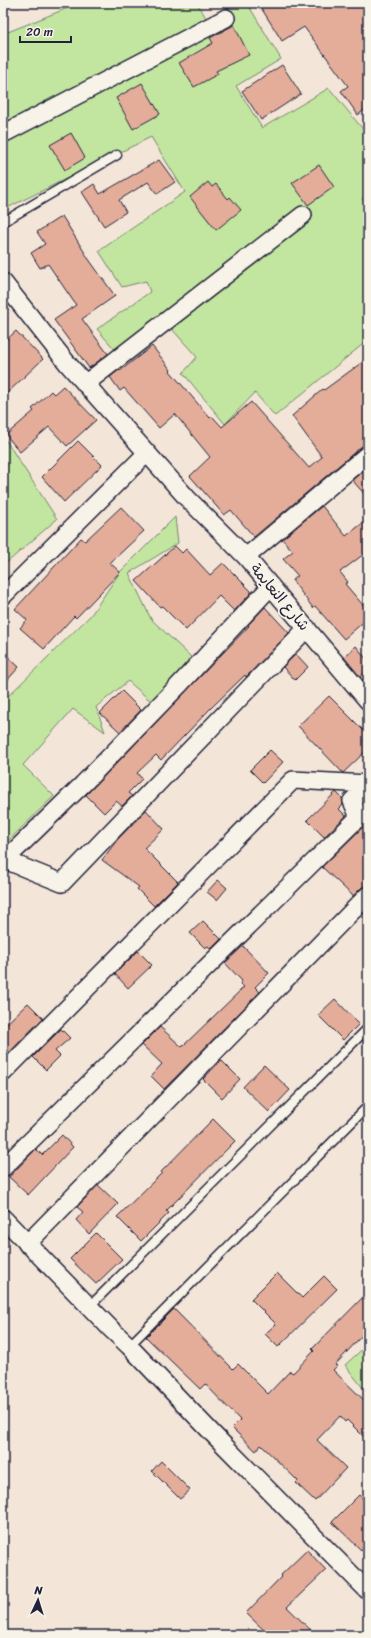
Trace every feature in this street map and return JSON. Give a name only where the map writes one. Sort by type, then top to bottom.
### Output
[{"type":"street","points":[[3,134],[226,18]]},
{"type":"street","points":[[85,384],[303,215]]},
{"type":"street","name":"شارع النعايمة","points":[[3,282],[85,384],[187,498],[246,557],[368,701]]},
{"type":"street","points":[[3,596],[147,453]]},
{"type":"street","points":[[246,557],[368,454]]},
{"type":"street","points":[[270,586],[180,684],[83,784],[4,861],[62,883],[307,628]]},
{"type":"street","points":[[3,1073],[293,780],[368,785]]},
{"type":"street","points":[[3,1168],[359,817],[352,801],[368,785]]},
{"type":"street","points":[[27,1244],[368,895]]},
{"type":"street","points":[[3,1218],[368,1591]]},
{"type":"lane","points":[[3,222],[117,155]]},
{"type":"lane","points":[[90,1306],[368,1028]]},
{"type":"lane","points":[[129,1346],[368,1106]]},
{"type":"green space","points":[[80,3],[197,3],[208,21],[238,3],[247,3],[281,59],[236,86],[262,128],[329,88],[366,133],[368,132],[368,193],[362,199],[368,208],[368,340],[275,416],[255,393],[225,424],[183,373],[197,357],[171,328],[124,360],[97,329],[150,292],[146,281],[122,287],[99,251],[185,192],[151,137],[3,210],[3,34]]},
{"type":"green space","points":[[3,436],[57,519],[3,566]]},
{"type":"green space","points":[[175,517],[178,543],[129,573],[151,619],[191,657],[152,702],[128,681],[96,707],[105,732],[73,709],[23,765],[54,796],[3,846],[3,701],[91,615],[120,572]]},
{"type":"green space","points":[[368,1344],[368,1383],[363,1388],[345,1365]]},
{"type":"building","points":[[258,3],[368,3],[368,107],[358,115],[341,91],[348,86],[304,27],[282,41]]},
{"type":"building","points":[[234,25],[249,55],[216,71],[218,74],[194,87],[179,63],[213,43],[210,38]]},
{"type":"building","points":[[282,65],[301,94],[261,120],[242,91]]},
{"type":"building","points":[[142,83],[160,114],[133,129],[116,98]]},
{"type":"building","points":[[71,133],[85,158],[65,170],[50,145]]},
{"type":"building","points":[[159,160],[175,182],[157,194],[148,182],[119,200],[126,212],[104,226],[82,192],[94,184],[100,194]]},
{"type":"building","points":[[319,165],[334,187],[308,205],[292,183]]},
{"type":"building","points":[[208,182],[212,187],[216,184],[228,199],[230,197],[241,210],[216,230],[190,197]]},
{"type":"building","points":[[62,216],[88,258],[115,296],[82,319],[108,354],[89,368],[54,320],[76,305],[48,264],[40,268],[31,253],[45,244],[37,232]]},
{"type":"building","points":[[16,331],[43,359],[3,397],[3,343]]},
{"type":"building","points":[[152,346],[171,370],[170,371],[210,418],[212,416],[222,427],[251,402],[309,468],[322,457],[292,416],[323,389],[324,390],[368,358],[368,444],[362,446],[254,537],[231,510],[224,515],[190,476],[210,457],[175,414],[159,428],[124,388],[120,391],[110,377]]},
{"type":"building","points":[[63,386],[96,420],[67,446],[49,427],[20,452],[6,435],[34,411],[32,409],[51,391],[54,394]]},
{"type":"building","points":[[78,441],[102,465],[64,502],[42,477]]},
{"type":"building","points":[[368,467],[368,498],[352,480]]},
{"type":"building","points":[[322,506],[346,536],[368,519],[368,551],[340,572],[348,582],[345,584],[368,611],[368,618],[344,639],[315,606],[313,608],[292,580],[298,576],[283,559],[293,551],[282,539]]},
{"type":"building","points":[[121,507],[144,531],[110,563],[120,572],[76,618],[74,616],[44,649],[20,628],[27,620],[15,609],[81,538],[85,541]]},
{"type":"building","points":[[175,546],[182,553],[186,549],[210,575],[223,563],[251,591],[251,593],[234,611],[219,596],[186,630],[162,606],[160,607],[136,581]]},
{"type":"building","points":[[265,607],[289,633],[246,677],[245,675],[211,708],[161,760],[156,755],[137,773],[142,779],[128,793],[132,796],[122,806],[116,801],[104,813],[86,795],[249,626],[248,625]]},
{"type":"building","points":[[356,646],[368,661],[368,670],[360,677],[344,657]]},
{"type":"building","points":[[3,652],[19,667],[3,685]]},
{"type":"building","points":[[296,654],[308,667],[295,680],[283,667]]},
{"type":"building","points":[[122,691],[141,710],[120,732],[100,713]]},
{"type":"building","points":[[329,696],[368,735],[368,749],[343,773],[298,726]]},
{"type":"building","points":[[270,750],[283,762],[263,783],[250,770]]},
{"type":"building","points":[[336,792],[342,798],[343,805],[339,809],[346,816],[324,837],[307,820]]},
{"type":"building","points":[[146,810],[164,829],[144,848],[178,882],[154,906],[137,889],[139,887],[102,860],[117,840]]},
{"type":"building","points":[[368,822],[368,885],[361,888],[353,896],[322,867]]},
{"type":"building","points":[[218,880],[227,888],[217,900],[207,892]]},
{"type":"building","points":[[203,921],[221,939],[211,949],[208,946],[205,948],[190,933]]},
{"type":"building","points":[[243,946],[269,973],[255,987],[260,992],[164,1089],[151,1076],[162,1064],[142,1045],[160,1027],[182,1047],[244,987],[240,984],[242,981],[225,963]]},
{"type":"building","points":[[138,951],[152,965],[128,988],[115,974]]},
{"type":"building","points":[[335,999],[359,1024],[343,1040],[318,1015]]},
{"type":"building","points":[[28,1003],[43,1018],[3,1059],[3,1027]]},
{"type":"building","points":[[61,1029],[70,1038],[55,1051],[60,1056],[46,1070],[33,1057]]},
{"type":"building","points":[[221,1060],[240,1079],[222,1098],[203,1079]]},
{"type":"building","points":[[264,1065],[290,1090],[269,1112],[243,1087]]},
{"type":"building","points":[[213,1119],[235,1141],[166,1211],[169,1213],[141,1241],[117,1217],[162,1173],[161,1172]]},
{"type":"building","points":[[62,1135],[73,1147],[28,1195],[9,1177],[36,1149],[42,1155]]},
{"type":"building","points":[[98,1185],[118,1204],[89,1234],[76,1220],[83,1212],[77,1207]]},
{"type":"building","points":[[96,1233],[122,1259],[96,1284],[70,1259]]},
{"type":"building","points":[[277,1273],[302,1298],[324,1276],[337,1289],[278,1347],[265,1334],[276,1324],[251,1299]]},
{"type":"building","points":[[368,1292],[368,1329],[335,1365],[337,1366],[333,1370],[368,1404],[368,1441],[347,1420],[345,1422],[340,1416],[317,1440],[346,1468],[315,1501],[296,1483],[298,1481],[261,1445],[256,1451],[232,1428],[240,1420],[205,1384],[200,1389],[146,1337],[174,1309],[233,1369],[238,1364],[268,1394],[290,1371],[293,1373],[314,1351],[312,1349]]},
{"type":"building","points":[[161,1461],[190,1490],[180,1499],[152,1471]]},
{"type":"building","points":[[359,1495],[368,1503],[368,1542],[361,1550],[332,1522]]},
{"type":"building","points":[[307,1550],[326,1570],[287,1607],[316,1635],[269,1635],[246,1613],[281,1577],[280,1576]]}]
